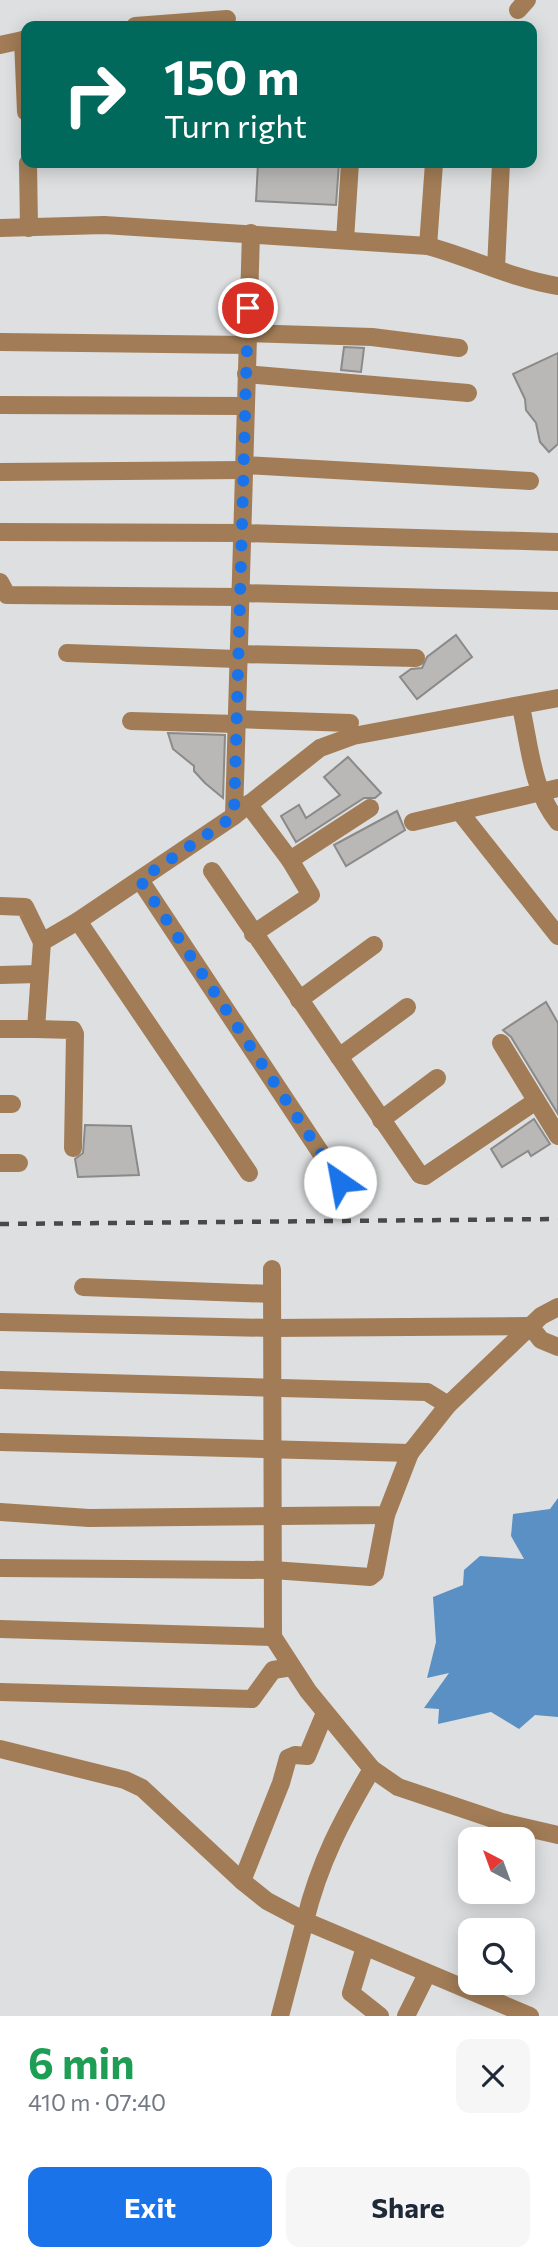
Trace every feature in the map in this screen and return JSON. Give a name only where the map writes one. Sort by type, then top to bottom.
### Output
[{"type":"street","points":[[201,21],[227,19]]},
{"type":"street","points":[[0,45],[21,40]]},
{"type":"street","points":[[29,168],[29,228]]},
{"type":"street","points":[[345,240],[350,168]]},
{"type":"street","points":[[428,246],[434,168]]},
{"type":"street","points":[[496,268],[501,168]]},
{"type":"street","points":[[0,228],[104,225],[428,246],[531,282],[558,286]]},
{"type":"street","points":[[234,816],[251,233]]},
{"type":"street","points":[[0,342],[372,337],[459,348]]},
{"type":"street","points":[[246,374],[468,393]]},
{"type":"street","points":[[0,405],[245,406]]},
{"type":"street","points":[[0,472],[244,467],[530,481]]},
{"type":"street","points":[[0,533],[242,533],[558,542]]},
{"type":"street","points":[[0,582],[7,595],[240,595],[558,601]]},
{"type":"street","points":[[67,653],[415,658]]},
{"type":"street","points":[[42,942],[78,921],[234,816],[320,748],[334,742],[558,698]]},
{"type":"street","points":[[521,707],[540,792],[544,804],[558,822]]},
{"type":"street","points":[[131,721],[350,723]]},
{"type":"street","points":[[413,822],[558,788]]},
{"type":"street","points":[[248,804],[290,860],[311,895],[253,934]]},
{"type":"street","points":[[290,860],[370,808]]},
{"type":"street","points":[[458,811],[558,936]]},
{"type":"street","points":[[212,870],[253,934],[422,1177],[536,1101]]},
{"type":"street","points":[[140,880],[340,1182]]},
{"type":"street","points":[[0,906],[25,907],[42,942],[36,1029]]},
{"type":"street","points":[[78,921],[249,1172]]},
{"type":"street","points":[[299,1000],[374,945]]},
{"type":"street","points":[[0,975],[38,974]]},
{"type":"street","points":[[339,1057],[407,1007]]},
{"type":"street","points":[[0,1029],[73,1030],[73,1148]]},
{"type":"street","points":[[500,1043],[558,1136]]},
{"type":"street","points":[[381,1120],[437,1078]]},
{"type":"street","points":[[0,1163],[19,1163]]},
{"type":"street","points":[[272,1269],[273,1637],[326,1713],[372,1769],[398,1787],[502,1822],[558,1835]]},
{"type":"street","points":[[83,1287],[272,1294]]},
{"type":"street","points":[[0,1568],[273,1570],[370,1577],[376,1573],[386,1515],[410,1453],[448,1405],[541,1316],[558,1307]]},
{"type":"street","points":[[0,1322],[272,1328],[530,1326]]},
{"type":"street","points":[[530,1326],[541,1340],[558,1347]]},
{"type":"street","points":[[0,1380],[427,1392],[448,1405]]},
{"type":"street","points":[[0,1442],[410,1453]]},
{"type":"street","points":[[0,1512],[89,1518],[386,1515]]},
{"type":"street","points":[[0,1629],[273,1637]]},
{"type":"street","points":[[0,1692],[252,1699],[273,1670],[292,1667]]},
{"type":"street","points":[[242,1881],[281,1783],[288,1758],[295,1755],[307,1756],[326,1713]]},
{"type":"street","points":[[0,1749],[125,1780],[142,1788],[267,1901],[305,1921],[530,2016]]},
{"type":"street","points":[[280,2016],[316,1875],[342,1820],[372,1769]]},
{"type":"street","points":[[365,1947],[351,1993],[380,2016]]},
{"type":"street","points":[[406,2016],[427,1974]]},
{"type":"water","points":[[558,1498],[558,1717],[535,1715],[519,1729],[491,1712],[438,1724],[439,1709],[424,1708],[449,1673],[427,1678],[436,1642],[433,1597],[463,1585],[464,1570],[480,1556],[524,1559],[511,1536],[513,1514],[550,1509]]},
{"type":"building","points":[[258,168],[339,168],[336,205],[256,201]]},
{"type":"building","points":[[344,347],[364,348],[361,372],[341,370]]},
{"type":"building","points":[[558,353],[558,444],[549,452],[540,442],[536,423],[526,410],[525,399],[513,374]]},
{"type":"building","points":[[456,635],[472,657],[417,699],[400,677],[411,669],[422,668],[427,657]]},
{"type":"building","points":[[168,733],[225,735],[223,798],[194,771],[194,766],[173,749]]},
{"type":"building","points":[[348,757],[381,793],[375,798],[364,798],[296,842],[281,816],[299,805],[306,818],[340,795],[324,777]]},
{"type":"building","points":[[397,811],[405,830],[346,866],[334,845]]},
{"type":"building","points":[[546,1002],[558,1023],[558,1114],[511,1037],[503,1030]]},
{"type":"building","points":[[534,1119],[550,1144],[531,1156],[528,1151],[502,1167],[491,1149]]},
{"type":"building","points":[[85,1125],[131,1126],[139,1175],[78,1177],[75,1159],[83,1153]]},
{"type":"railway","points":[[0,1224],[558,1219]]},
{"type":"route","points":[[248,308],[234,816],[140,880],[340,1182]]}]
